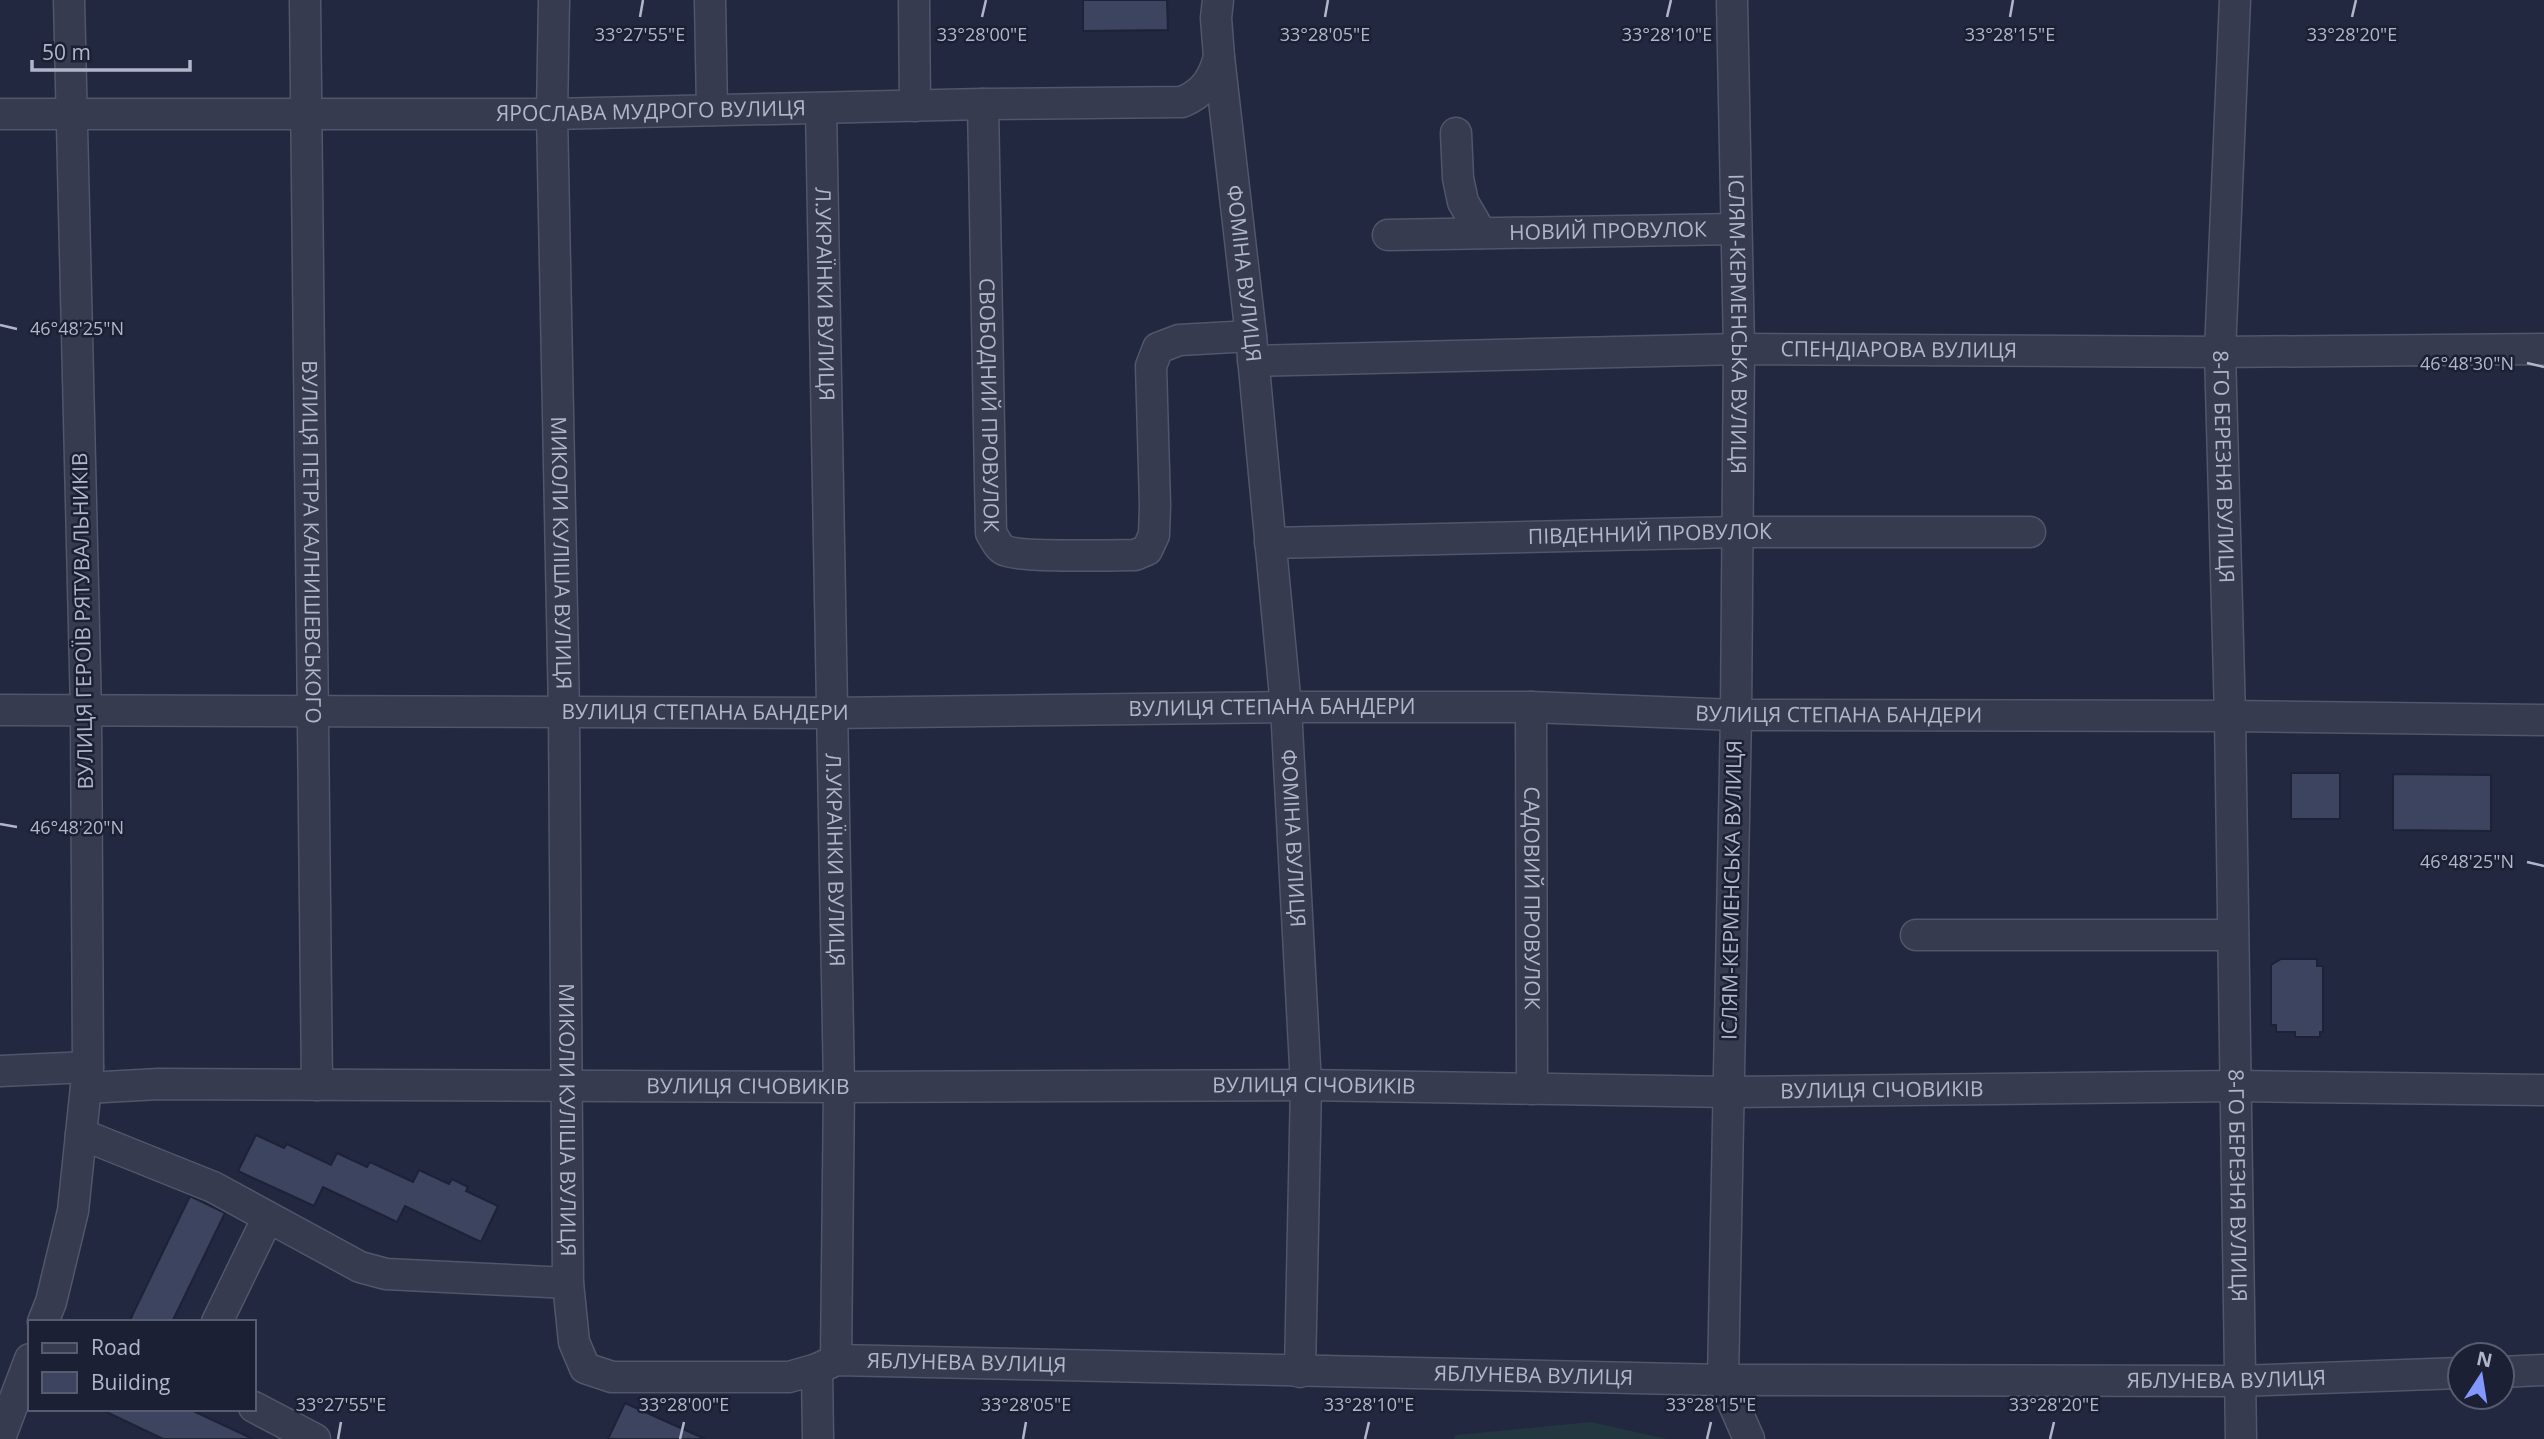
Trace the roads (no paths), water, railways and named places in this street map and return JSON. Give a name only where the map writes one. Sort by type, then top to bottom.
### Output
[{"type":"street","name":"ВУЛИЦЯ ГЕРОЇВ РЯТУВАЛЬНИКІВ","points":[[44,1320],[51,1302],[73,1211],[87,1077],[86,712],[69,0]]},
{"type":"street","name":"ВУЛИЦЯ ПЕТРА КАЛНИШЕВСЬКОГО","points":[[305,0],[317,1085]]},
{"type":"street","name":"МИКОЛИ КУЛІША ВУЛИЦЯ","points":[[554,0],[552,114],[564,713],[568,1283],[574,1342],[584,1368],[611,1377]]},
{"type":"street","points":[[710,0],[712,110]]},
{"type":"street","points":[[914,0],[915,106]]},
{"type":"street","name":"ЯРОСЛАВА МУДРОГО ВУЛИЦЯ","points":[[0,114],[552,114],[983,104],[1182,103],[1194,98],[1204,89],[1215,70],[1219,57],[1216,18],[1218,0]]},
{"type":"street","name":"ІСЛЯМ-КЕРМЕНСЬКА ВУЛИЦЯ","points":[[1732,0],[1739,349],[1723,1380],[1749,1439]]},
{"type":"street","name":"8-ГО БЕРЕЗНЯ ВУЛИЦЯ","points":[[2235,0],[2220,352],[2230,716],[2241,1439]]},
{"type":"street","name":"ФОМІНА ВУЛИЦЯ","points":[[1219,57],[1252,349],[1286,707],[1306,1085],[1300,1372]]},
{"type":"street","name":"СВОБОДНИЙ ПРОВУЛОК","points":[[983,104],[991,533],[998,546],[1006,552],[1027,554],[1135,555],[1147,550],[1154,535],[1151,366],[1158,348],[1179,340],[1252,349]]},
{"type":"street","name":"Л.УКРАЇНКИ ВУЛИЦЯ","points":[[818,1439],[827,1364],[839,1087],[821,108]]},
{"type":"street","name":"НОВИЙ ПРОВУЛОК","points":[[1456,133],[1458,178],[1463,202],[1481,233]]},
{"type":"street","name":"НОВИЙ ПРОВУЛОК","points":[[1388,235],[1736,229]]},
{"type":"street","name":"СПЕНДІАРОВА ВУЛИЦЯ","points":[[1252,349],[2220,352],[2544,349]]},
{"type":"street","name":"ПІВДЕННИЙ ПРОВУЛОК","points":[[1270,543],[1737,532],[2030,532]]},
{"type":"street","name":"ВУЛИЦЯ СТЕПАНА БАНДЕРИ","points":[[0,710],[832,713],[1286,707],[1531,707],[1735,715],[2544,720]]},
{"type":"street","name":"САДОВИЙ ПРОВУЛОК","points":[[1531,707],[1532,1088]]},
{"type":"street","points":[[1916,935],[2233,934]]},
{"type":"street","name":"ВУЛИЦЯ СІЧОВИКІВ","points":[[0,1071],[159,1084],[567,1087],[1306,1085],[1729,1092],[2235,1086],[2544,1090]]},
{"type":"street","points":[[81,1134],[213,1187],[360,1267],[386,1274],[568,1283]]},
{"type":"street","points":[[218,1320],[268,1217]]},
{"type":"street","points":[[0,1438],[28,1364]]},
{"type":"street","name":"ЯБЛУНЕВА ВУЛИЦЯ","points":[[611,1377],[789,1377],[827,1364],[1723,1380],[2239,1381],[2446,1374]]},
{"type":"street","points":[[2516,1371],[2544,1370]]},
{"type":"street","points":[[256,1408],[315,1439]]}]
